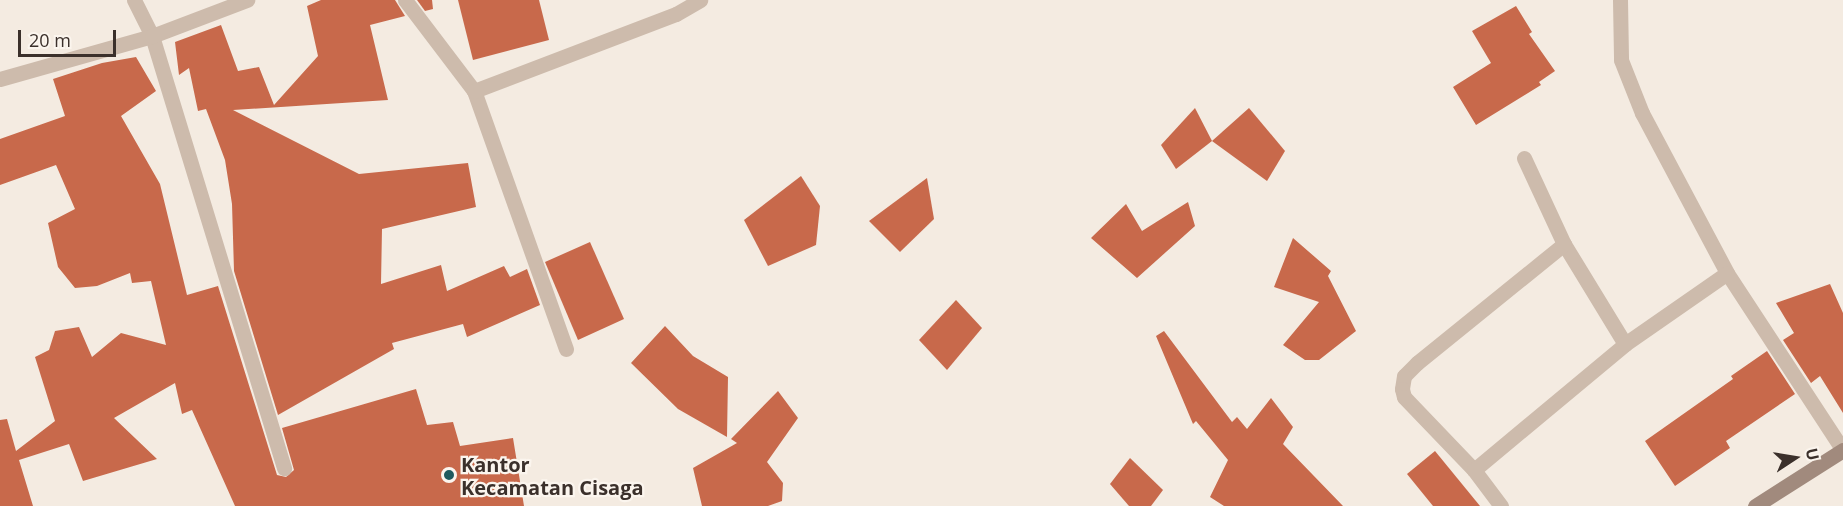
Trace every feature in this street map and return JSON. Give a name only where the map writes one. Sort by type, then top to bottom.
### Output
[{"type":"main road","points":[[1755,506],[1843,450]]},
{"type":"street","points":[[134,0],[152,36],[284,468]]},
{"type":"street","points":[[0,79],[152,36],[247,0]]},
{"type":"street","points":[[405,0],[474,91],[566,349]]},
{"type":"street","points":[[474,91],[676,14],[700,0]]},
{"type":"street","points":[[1620,0],[1621,60],[1642,112],[1727,273],[1843,450]]},
{"type":"street","points":[[1524,158],[1564,244],[1625,344]]},
{"type":"street","points":[[1501,506],[1474,470],[1404,398],[1401,382],[1417,363],[1564,244]]},
{"type":"street","points":[[1474,470],[1625,344],[1727,273]]},
{"type":"building","points":[[321,0],[395,0],[405,16],[370,25],[388,100],[233,110],[359,174],[468,163],[476,207],[382,229],[381,284],[441,265],[447,291],[504,266],[510,277],[527,269],[540,305],[467,337],[463,324],[392,343],[394,349],[278,415],[234,271],[232,204],[225,160],[206,109],[198,111],[189,68],[179,75],[175,42],[221,25],[238,71],[259,67],[274,105],[318,56],[307,6]]},
{"type":"building","points":[[417,0],[432,0],[433,9],[425,11]]},
{"type":"building","points":[[458,0],[539,0],[549,40],[473,60]]},
{"type":"building","points":[[1516,6],[1532,32],[1529,34],[1555,71],[1539,82],[1541,85],[1476,125],[1453,87],[1491,63],[1472,31]]},
{"type":"building","points":[[136,57],[156,91],[121,116],[160,184],[187,295],[218,286],[277,475],[286,477],[294,470],[282,428],[416,389],[427,425],[453,422],[460,446],[513,438],[524,506],[235,506],[192,410],[182,414],[175,383],[114,418],[157,459],[83,481],[69,444],[19,460],[33,506],[0,506],[0,420],[7,419],[16,451],[55,421],[35,357],[49,350],[55,331],[79,327],[92,357],[121,333],[166,345],[151,281],[132,283],[130,273],[97,286],[75,288],[58,267],[48,223],[75,209],[56,165],[0,185],[0,139],[65,116],[53,79],[102,63]]},
{"type":"building","points":[[1195,108],[1212,141],[1176,169],[1161,145]]},
{"type":"building","points":[[1249,108],[1285,151],[1267,181],[1212,141]]},
{"type":"building","points":[[801,176],[820,206],[816,245],[768,266],[744,220]]},
{"type":"building","points":[[927,178],[934,219],[900,252],[869,221]]},
{"type":"building","points":[[1188,202],[1195,226],[1137,278],[1091,238],[1126,204],[1142,231]]},
{"type":"building","points":[[1293,238],[1331,271],[1328,276],[1356,331],[1319,360],[1305,360],[1283,345],[1319,302],[1274,287]]},
{"type":"building","points":[[590,242],[624,319],[578,340],[545,262]]},
{"type":"building","points":[[1830,284],[1843,313],[1843,413],[1820,376],[1811,383],[1783,340],[1794,333],[1776,303]]},
{"type":"building","points":[[956,300],[982,328],[947,370],[919,340]]},
{"type":"building","points":[[665,326],[693,356],[728,377],[727,437],[678,409],[631,363]]},
{"type":"building","points":[[1164,331],[1232,422],[1237,417],[1247,429],[1271,398],[1293,427],[1283,444],[1343,506],[1224,506],[1210,497],[1228,460],[1196,421],[1193,424],[1156,336]]},
{"type":"building","points":[[1767,351],[1795,394],[1726,441],[1730,448],[1675,486],[1645,441],[1733,379],[1731,376]]},
{"type":"building","points":[[778,391],[798,418],[767,462],[783,483],[782,501],[768,506],[702,506],[693,468],[737,443],[731,439]]},
{"type":"building","points":[[1435,451],[1480,506],[1433,506],[1407,474]]},
{"type":"building","points":[[1130,458],[1163,490],[1151,506],[1129,506],[1110,484]]},
{"type":"place","name":"Kantor Kecamatan Cisaga","points":[[449,475]]}]
